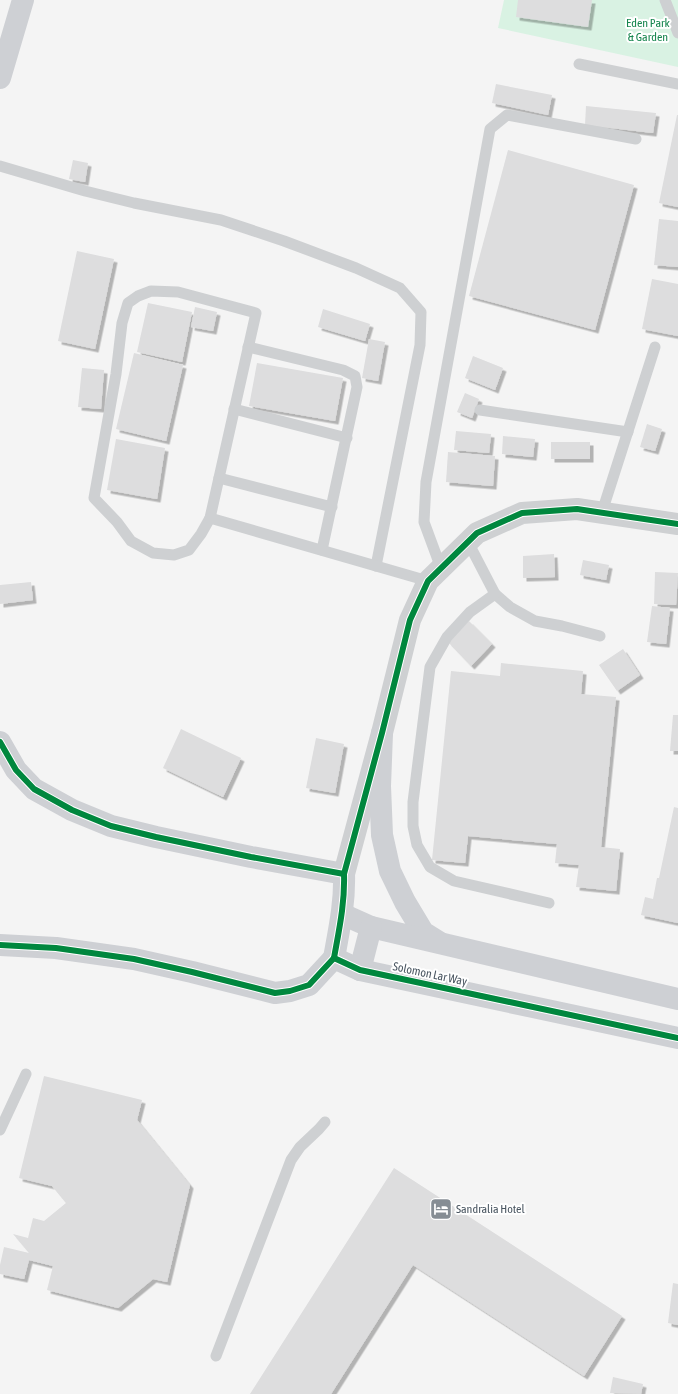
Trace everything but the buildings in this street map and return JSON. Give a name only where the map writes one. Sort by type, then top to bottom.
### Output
[{"type":"street","points":[[0,78],[23,0]]},
{"type":"street","points":[[0,945],[56,948],[134,959],[275,993],[290,991],[309,985],[334,958],[342,914],[344,874],[382,733],[410,620],[435,574],[477,533],[522,513],[577,509],[678,524]]},
{"type":"street","points":[[382,733],[380,786],[382,835],[390,871],[405,902],[423,932],[443,944]]},
{"type":"street","points":[[0,742],[16,770],[34,789],[72,810],[111,826],[251,857],[344,874]]},
{"type":"street","points":[[342,914],[371,927],[678,999]]},
{"type":"street","points":[[360,970],[371,927]]},
{"type":"street","name":"Solomon Lar Way","points":[[334,958],[360,970],[678,1038]]},
{"type":"lane","points":[[666,0],[678,34]]},
{"type":"lane","points":[[579,64],[678,84]]},
{"type":"lane","points":[[210,518],[376,566],[435,574],[424,522],[426,482],[490,129],[507,115],[636,139]]},
{"type":"lane","points":[[0,166],[85,191],[134,203],[221,220],[284,240],[356,268],[400,288],[421,312],[420,345],[376,566]]},
{"type":"lane","points":[[151,291],[178,292],[256,313],[234,409],[210,518],[190,550],[174,555],[153,553],[131,541],[117,522],[94,498],[116,374],[122,323],[128,303],[138,296],[151,291]]},
{"type":"lane","points":[[248,347],[343,370],[355,376],[357,388],[322,550]]},
{"type":"lane","points":[[602,512],[655,347]]},
{"type":"lane","points":[[234,409],[346,438]]},
{"type":"lane","points":[[480,410],[628,432]]},
{"type":"lane","points":[[219,478],[332,507]]},
{"type":"lane","points":[[468,542],[496,594],[510,607],[535,621],[600,636]]},
{"type":"lane","points":[[496,594],[470,612],[447,637],[430,667],[413,802],[412,826],[417,845],[430,867],[454,881],[549,903]]},
{"type":"lane","points":[[0,1130],[26,1074]]},
{"type":"lane","points":[[216,1356],[291,1160],[300,1147],[325,1122]]},
{"type":"green space","name":"Eden Park & Garden","points":[[504,0],[678,0],[678,67],[498,28]]},
{"type":"cycle path","points":[[334,958],[343,906],[344,874],[382,733],[410,620],[428,581],[477,533],[522,513],[577,509],[678,524]]},
{"type":"cycle path","points":[[0,742],[16,770],[34,789],[72,810],[111,826],[251,857],[344,874]]},
{"type":"cycle path","points":[[0,945],[56,948],[134,959],[275,993],[290,991],[309,985],[334,958]]},
{"type":"cycle path","points":[[334,958],[360,970],[678,1038]]},
{"type":"place","name":"Sandralia Hotel","points":[[441,1209]]}]
